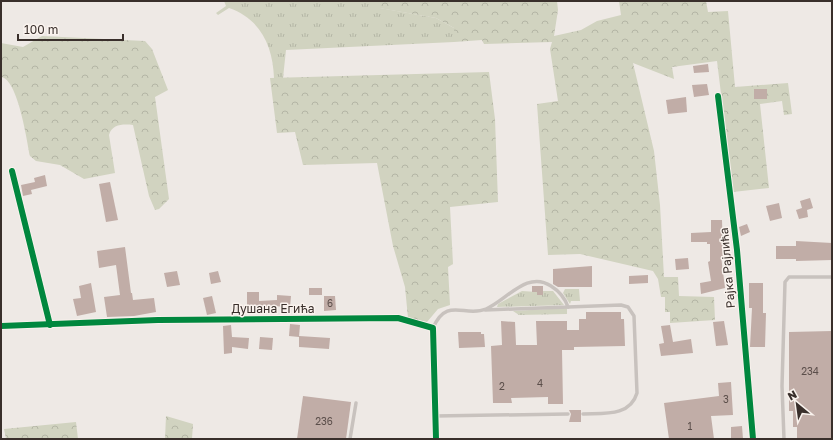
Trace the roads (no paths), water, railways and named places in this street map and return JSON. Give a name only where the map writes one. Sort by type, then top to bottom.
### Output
[{"type":"street","name":"Рајка Рајлића","points":[[718,96],[736,243],[753,439]]},
{"type":"street","points":[[12,171],[50,325]]},
{"type":"street","name":"Душана Егића","points":[[1,326],[158,320],[398,318],[433,328]]},
{"type":"street","points":[[433,328],[436,439]]},
{"type":"lane","points":[[784,439],[782,386],[785,282],[786,279],[792,277],[832,277]]},
{"type":"lane","points":[[485,310],[532,280],[544,282],[558,291],[568,307]]},
{"type":"lane","points":[[433,328],[438,317],[446,312],[621,305],[631,310],[634,319],[637,393],[633,403],[620,412],[583,414]]},
{"type":"lane","points":[[350,439],[356,403]]},
{"type":"lane","points":[[435,416],[568,414]]}]
